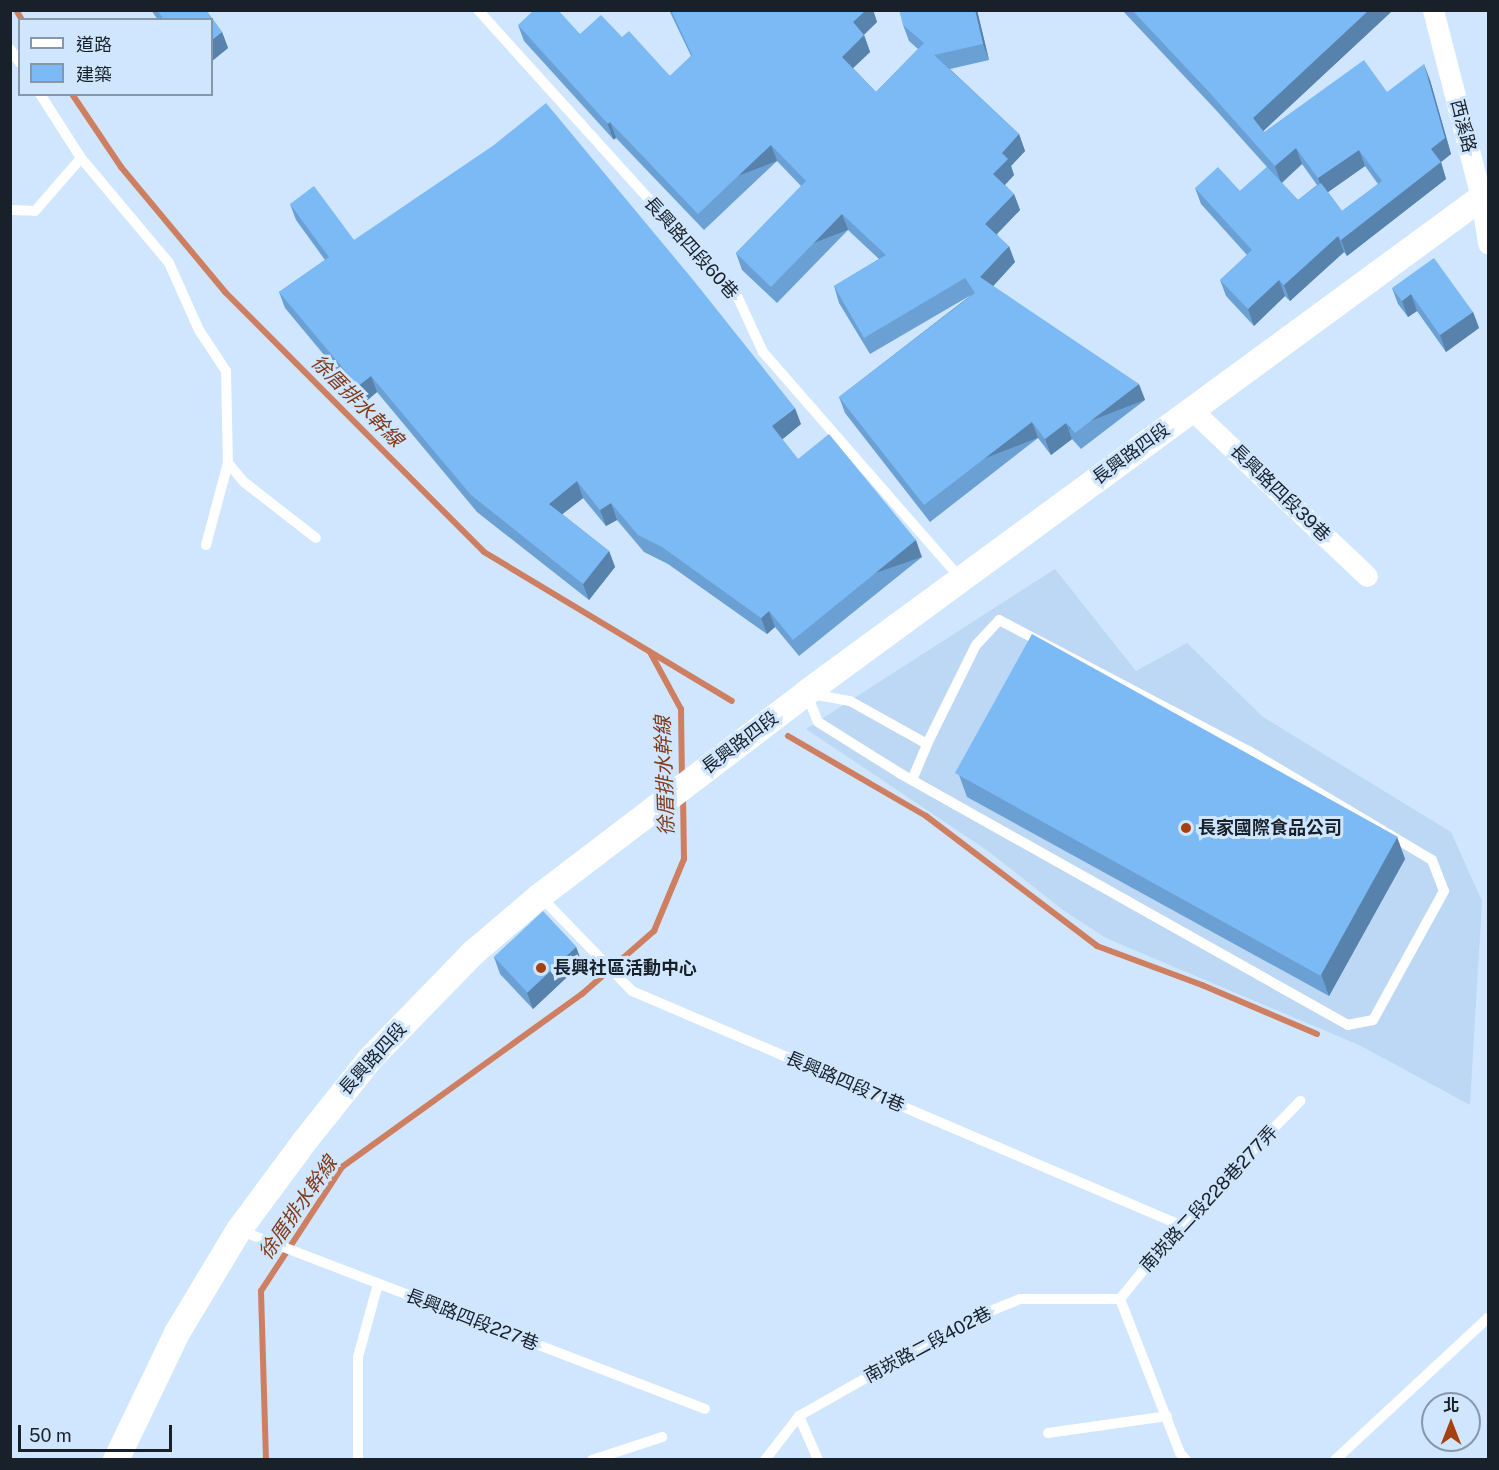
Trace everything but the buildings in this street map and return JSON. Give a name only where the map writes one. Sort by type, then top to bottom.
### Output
[{"type":"street","name":"西溪路","points":[[1434,10],[1485,195],[1488,243]]},
{"type":"street","name":"長興路四段","points":[[116,1460],[177,1333],[239,1230],[304,1142],[370,1059],[473,953],[540,896],[806,693],[1485,195]]},
{"type":"street","name":"長興路四段39巷","points":[[1192,410],[1367,576]]},
{"type":"lane","name":"長興路四段60巷","points":[[478,10],[738,298],[764,352],[960,578]]},
{"type":"lane","points":[[41,96],[81,158],[169,263],[200,330],[226,371],[228,463],[206,545]]},
{"type":"lane","points":[[10,210],[35,211],[81,158]]},
{"type":"lane","points":[[228,463],[244,482],[316,538]]},
{"type":"lane","points":[[806,693],[818,722],[912,780],[1348,1025],[1373,1020],[1444,891],[1432,860],[1249,751],[999,620],[976,645],[927,744],[912,780]]},
{"type":"lane","points":[[806,693],[850,701],[927,744]]},
{"type":"lane","name":"長興路四段71巷","points":[[540,896],[632,991],[1180,1225]]},
{"type":"lane","name":"南崁路二段228巷277弄","points":[[1120,1299],[1180,1225],[1300,1101]]},
{"type":"lane","name":"長興路四段227巷","points":[[239,1230],[705,1409]]},
{"type":"lane","points":[[358,1460],[358,1357],[378,1284]]},
{"type":"lane","name":"南崁路二段402巷","points":[[765,1460],[799,1416],[966,1321],[1020,1299],[1120,1299]]},
{"type":"lane","points":[[1120,1299],[1167,1416],[1180,1457]]},
{"type":"lane","points":[[1335,1460],[1488,1318]]},
{"type":"lane","points":[[799,1416],[818,1460]]},
{"type":"lane","points":[[1048,1433],[1167,1416]]},
{"type":"lane","points":[[592,1460],[662,1437]]},
{"type":"shaded area","name":"長家國際食品公司","points":[[1055,569],[1136,671],[1187,643],[1263,717],[1451,832],[1482,901],[1470,1105],[1359,1045],[1106,938],[1063,910],[988,851],[806,729]]},
{"type":"waterway","name":"徐厝排水幹線","points":[[16,10],[21,18]]},
{"type":"waterway","name":"徐厝排水幹線","points":[[73,96],[121,167],[225,292],[484,552],[732,701]]},
{"type":"waterway","name":"徐厝排水幹線","points":[[650,652],[681,709],[682,779]]},
{"type":"waterway","points":[[788,736],[926,816],[1097,946],[1202,985],[1317,1034]]},
{"type":"waterway","name":"徐厝排水幹線","points":[[266,1460],[261,1291],[342,1167],[582,994],[654,931],[684,859],[683,795]]},
{"type":"place","name":"長家國際食品公司","points":[[1186,828]]},
{"type":"place","name":"長興社區活動中心","points":[[541,968]]}]
